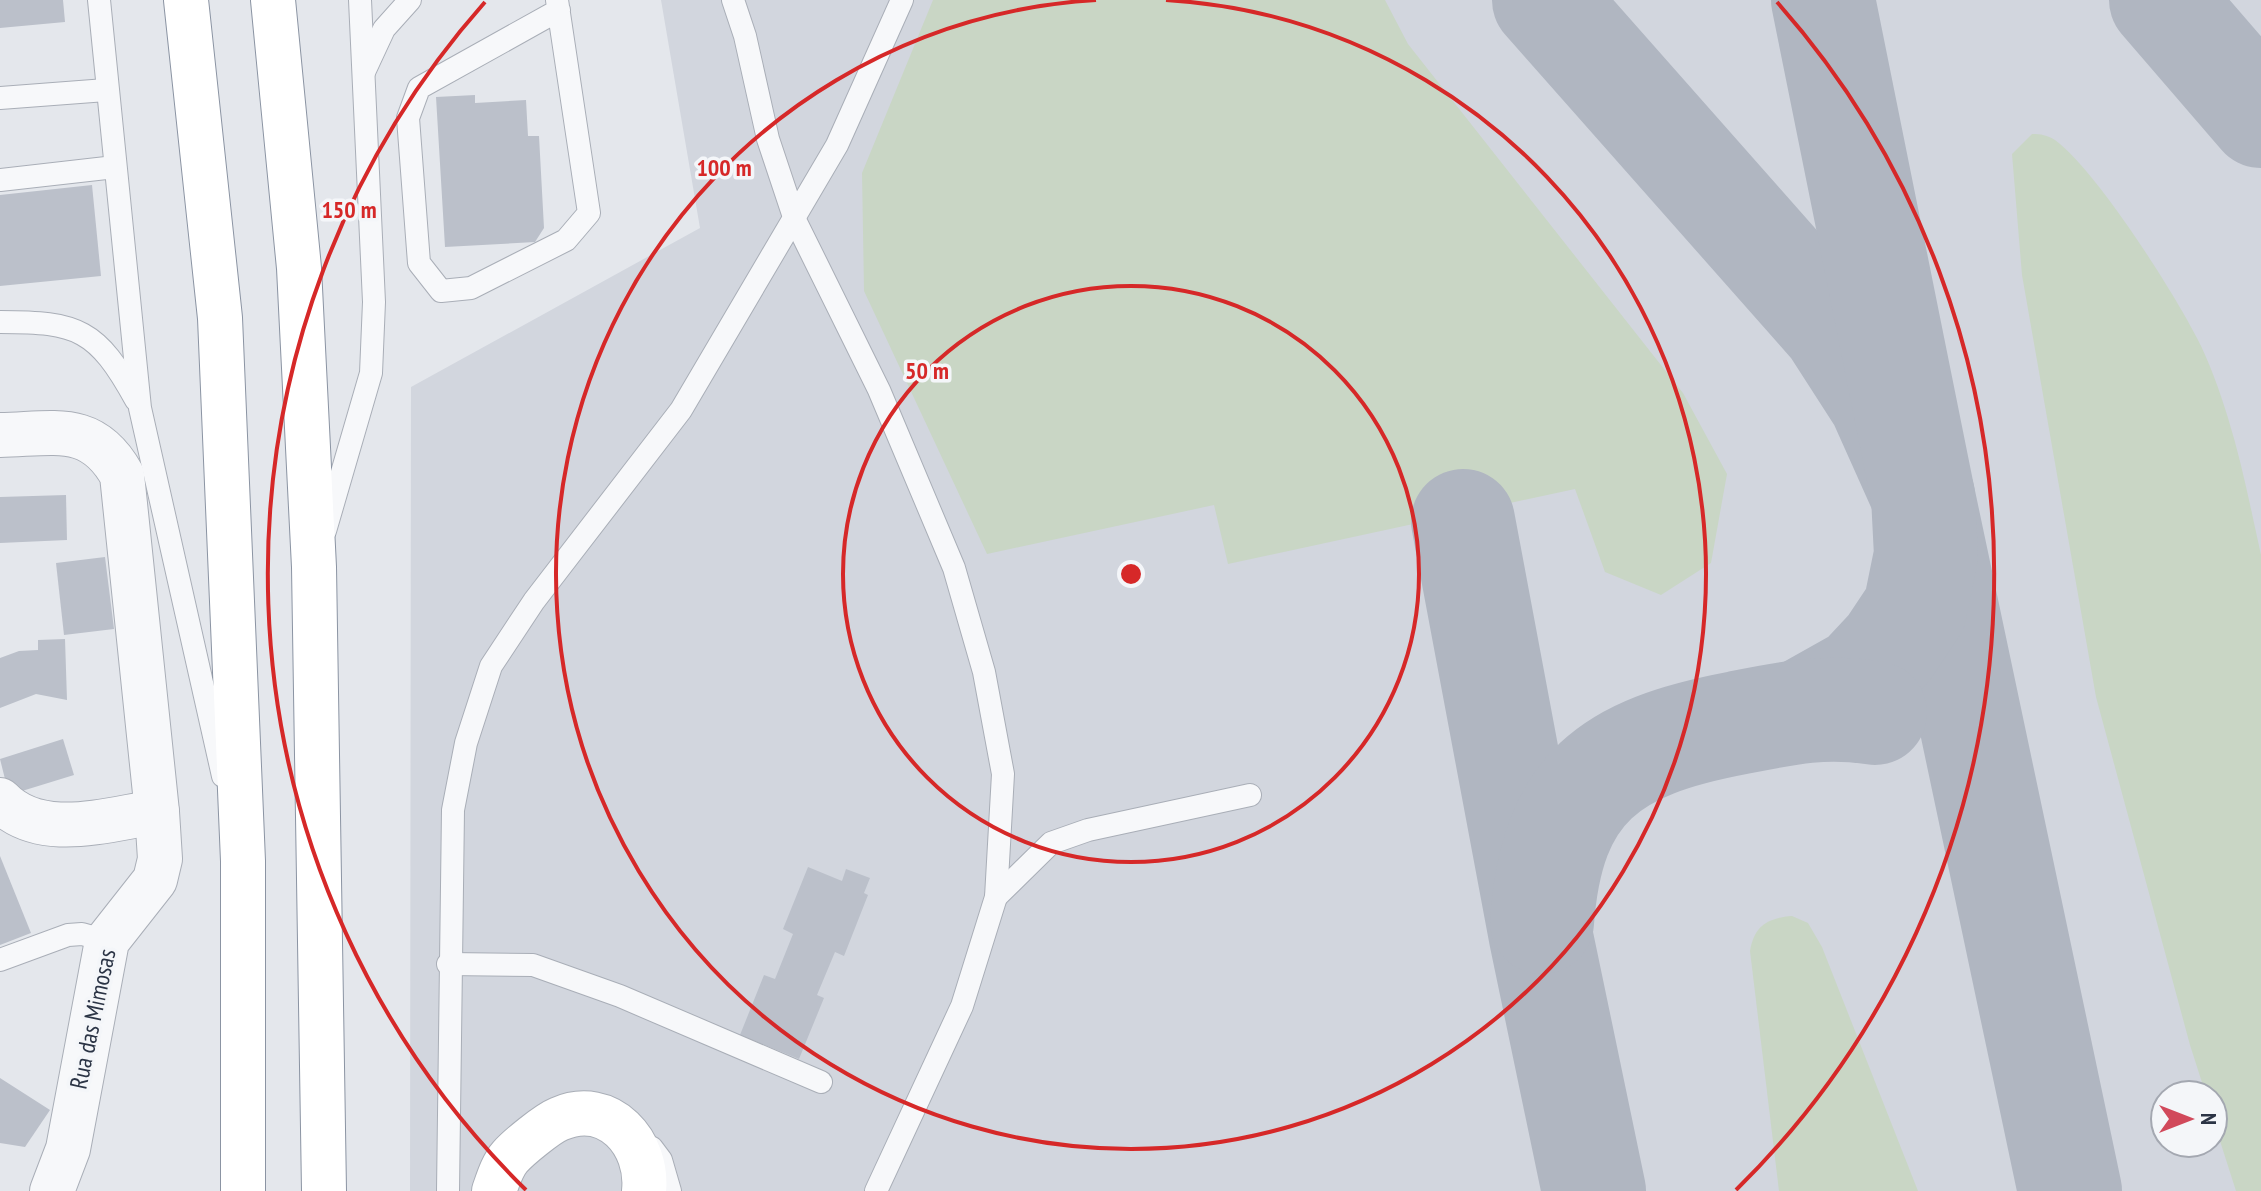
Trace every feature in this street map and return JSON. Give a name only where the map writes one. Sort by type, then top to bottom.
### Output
[{"type":"main road","points":[[186,0],[217,272],[243,861],[243,1191]]},
{"type":"main road","points":[[273,0],[299,268],[314,567],[324,1191]]},
{"type":"main road","points":[[494,1191],[509,1157],[546,1127],[574,1114],[595,1115],[615,1122],[630,1135],[641,1153],[646,1173],[644,1191]]},
{"type":"main road","points":[[524,1191],[525,1155],[535,1138]]},
{"type":"street","name":"Rua das Mimosas","points":[[0,435],[81,436],[99,443],[111,454],[122,475],[157,812],[160,859],[155,880],[107,941],[68,1149],[52,1191]]},
{"type":"street","points":[[0,800],[21,817],[44,824],[157,812]]},
{"type":"lane","points":[[99,0],[140,408],[164,528],[243,861]]},
{"type":"lane","points":[[314,567],[371,373],[371,220],[360,0]]},
{"type":"lane","points":[[362,77],[384,29],[410,0]]},
{"type":"lane","points":[[733,0],[745,36],[768,139],[795,220],[879,390],[954,568],[984,672],[1003,774],[996,897],[962,1006],[874,1191]]},
{"type":"lane","points":[[448,1191],[448,964],[453,810],[466,743],[491,666],[534,601],[681,410],[837,145],[902,0]]},
{"type":"lane","points":[[558,5],[589,213],[566,240],[471,288],[441,291],[419,263],[408,118],[419,88],[558,5]]},
{"type":"lane","points":[[0,98],[106,90]]},
{"type":"lane","points":[[0,180],[115,167]]},
{"type":"lane","points":[[0,322],[52,322],[87,334],[118,367],[140,408]]},
{"type":"lane","points":[[996,897],[1051,843],[1088,830],[1250,795]]},
{"type":"lane","points":[[0,960],[68,935],[82,934],[107,941]]},
{"type":"lane","points":[[448,964],[533,965],[620,996],[821,1082]]},
{"type":"lane","points":[[574,1114],[599,1114],[626,1124],[646,1140],[661,1160],[670,1191]]},
{"type":"shaded area","points":[[661,0],[2261,0],[2261,1191],[410,1191],[411,387],[700,228]]},
{"type":"green space","points":[[933,0],[1385,0],[1408,44],[1683,393],[1727,474],[1711,563],[1661,595],[1605,572],[1575,489],[1228,564],[1214,505],[987,554],[864,291],[862,173]]},
{"type":"green space","points":[[2032,134],[2055,140],[2072,155],[2112,203],[2170,291],[2206,357],[2233,435],[2246,486],[2261,555],[2261,1191],[2236,1191],[2226,1159],[2229,1159],[2229,1079],[2201,1079],[2096,697],[2022,275],[2012,154]]},
{"type":"green space","points":[[1792,916],[1808,923],[1822,947],[1918,1191],[1779,1191],[1750,951],[1758,929],[1769,921]]},
{"type":"building","points":[[0,0],[63,0],[65,22],[0,28]]},
{"type":"building","points":[[475,95],[475,103],[526,100],[528,136],[539,136],[544,228],[535,242],[445,247],[436,97]]},
{"type":"building","points":[[92,185],[101,276],[0,286],[0,195]]},
{"type":"building","points":[[66,495],[67,540],[0,543],[0,497]]},
{"type":"building","points":[[105,557],[114,629],[64,635],[56,563]]},
{"type":"building","points":[[65,639],[67,700],[36,694],[0,708],[0,658],[19,651],[38,650],[38,640]]},
{"type":"building","points":[[63,739],[74,775],[9,795],[0,759]]},
{"type":"building","points":[[0,856],[31,933],[0,945]]},
{"type":"building","points":[[808,867],[842,881],[846,869],[870,878],[864,893],[868,895],[844,956],[835,952],[817,995],[824,998],[799,1059],[740,1035],[764,975],[775,979],[793,934],[783,929]]},
{"type":"building","points":[[0,1078],[50,1110],[25,1147],[0,1143]]},
{"type":"taxiway","points":[[1544,0],[1833,327],[1880,400],[1923,496],[2070,1191]]},
{"type":"taxiway","points":[[1804,710],[1861,678],[1889,648],[1915,609],[1926,555],[1923,496],[1823,0]]},
{"type":"taxiway","points":[[2161,0],[2261,116]]},
{"type":"taxiway","points":[[1463,521],[1541,937],[1594,1191]]},
{"type":"taxiway","points":[[1542,922],[1548,875],[1559,837],[1575,806],[1596,780],[1623,761],[1655,745],[1693,733],[1772,716],[1822,710],[1875,713]]}]
